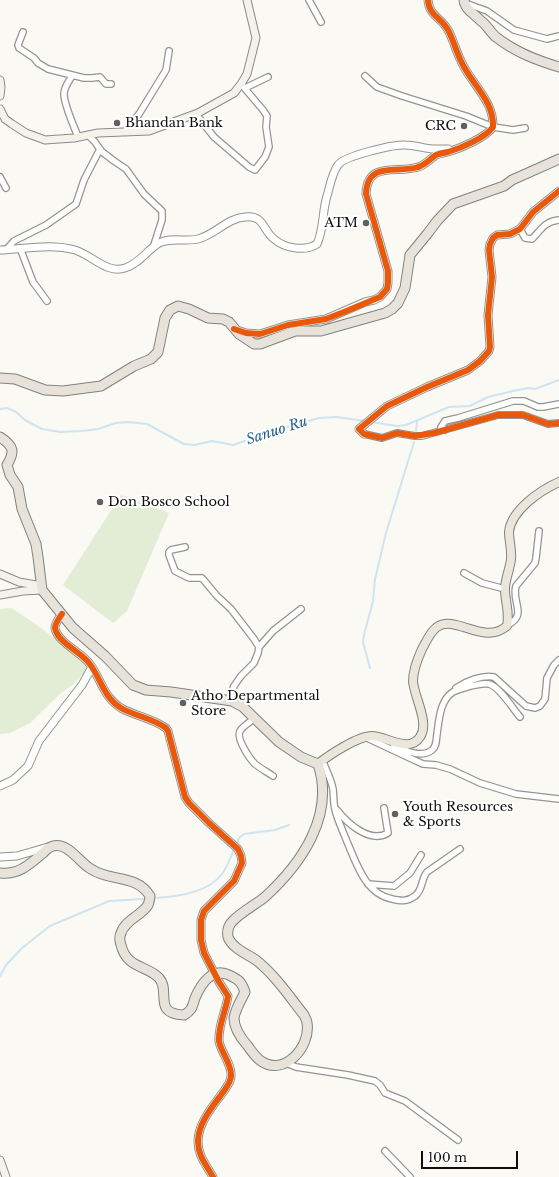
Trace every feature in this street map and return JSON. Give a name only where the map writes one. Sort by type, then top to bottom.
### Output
[{"type":"highway","points":[[464,2],[471,13],[481,20],[494,35],[512,48],[534,59],[559,66]]},
{"type":"highway","points":[[0,378],[14,379],[45,390],[63,391],[101,386],[134,366],[151,359],[158,352],[165,318],[170,310],[178,306],[189,309],[208,318],[223,319],[229,322],[239,334],[254,344],[260,344],[295,331],[321,331],[385,313],[398,303],[406,288],[410,255],[437,221],[453,204],[504,186],[512,180],[559,159]]},
{"type":"highway","points":[[0,437],[9,445],[13,452],[8,465],[10,475],[18,487],[22,509],[36,544],[42,588],[73,628],[133,685],[146,690],[172,692],[232,701],[243,707],[279,742],[301,757],[320,762],[323,794],[321,813],[308,846],[266,896],[238,916],[231,923],[228,930],[228,938],[233,945],[265,968],[304,1015],[307,1024],[306,1036],[302,1047],[295,1057],[286,1063],[274,1065],[262,1061],[242,1039],[235,1026],[234,1016],[245,992],[242,982],[223,972],[215,973],[205,981],[190,1010],[184,1015],[175,1015],[167,1010],[163,1001],[164,990],[162,982],[158,976],[129,960],[122,950],[120,942],[120,934],[125,926],[148,904],[150,896],[146,889],[130,881],[107,877],[98,873],[65,848],[59,846],[52,846],[20,871],[0,873]]},
{"type":"main road","points":[[0,109],[5,119],[12,124],[35,138],[45,140],[59,140],[98,133],[149,131],[196,114],[234,93],[243,86],[256,38],[246,0]]},
{"type":"main road","points":[[0,80],[0,96]]},
{"type":"main road","points":[[320,762],[352,743],[366,737],[377,737],[407,745],[414,743],[420,738],[423,729],[422,717],[414,688],[413,674],[426,640],[436,628],[443,624],[452,624],[487,633],[506,626],[509,614],[505,589],[511,562],[511,540],[509,533],[511,525],[526,503],[541,492],[559,482]]},
{"type":"main road","points":[[0,574],[19,582],[42,588]]},
{"type":"main road","points":[[0,595],[42,588]]},
{"type":"main road","points":[[0,1160],[6,1177]]},
{"type":"street","points":[[309,0],[321,22]]},
{"type":"street","points":[[234,329],[246,334],[260,334],[288,325],[326,319],[380,297],[387,289],[388,271],[366,194],[368,182],[372,176],[385,170],[405,170],[419,167],[437,155],[480,137],[488,132],[492,126],[492,113],[489,104],[472,81],[461,62],[448,28],[428,8],[428,0]]},
{"type":"street","points":[[464,2],[487,11],[514,30],[547,39],[559,36]]},
{"type":"street","points":[[23,32],[18,45],[21,50],[34,58],[42,66],[72,76],[92,78],[100,76],[106,84],[111,84]]},
{"type":"street","points":[[125,132],[139,114],[166,70],[170,51]]},
{"type":"street","points":[[72,76],[65,88],[64,95],[78,137]]},
{"type":"street","points":[[365,76],[377,86],[402,96],[466,116],[492,126],[513,130],[524,128]]},
{"type":"street","points":[[196,114],[214,137],[255,170],[265,157],[269,147],[266,127],[267,116],[243,86],[268,77]]},
{"type":"street","points":[[88,134],[100,149],[114,162],[126,169],[144,194],[162,211],[162,220],[152,249]]},
{"type":"street","points":[[4,249],[26,249],[45,246],[65,248],[84,254],[104,266],[116,269],[127,268],[159,243],[165,241],[199,239],[236,219],[244,217],[256,219],[263,223],[269,234],[279,242],[298,248],[306,248],[317,244],[320,238],[324,203],[336,169],[339,163],[343,160],[358,154],[398,145],[432,149],[456,148]]},
{"type":"street","points":[[4,249],[14,241],[46,226],[76,204],[84,180],[100,149]]},
{"type":"street","points":[[0,177],[6,188]]},
{"type":"street","points":[[559,191],[533,212],[515,233],[497,234],[490,244],[489,250],[492,277],[488,315],[489,351],[480,361],[468,370],[387,406],[359,429],[364,434],[382,438],[397,433],[415,436],[434,433],[498,415],[523,415],[548,424],[559,423]]},
{"type":"street","points":[[520,229],[525,238],[532,239],[543,226],[559,220]]},
{"type":"street","points":[[20,248],[30,275],[39,292],[47,302]]},
{"type":"street","points":[[445,430],[441,426],[445,421],[513,401],[524,401],[538,407],[559,404]]},
{"type":"street","points":[[506,626],[513,623],[518,615],[519,610],[514,590],[534,563],[536,558],[539,531]]},
{"type":"street","points":[[185,547],[171,550],[169,552],[175,571],[189,578],[202,578],[205,580],[217,596],[231,609],[259,647]]},
{"type":"street","points":[[464,573],[482,583],[505,589]]},
{"type":"street","points":[[232,701],[231,694],[234,686],[241,676],[254,663],[259,647],[273,631],[301,609]]},
{"type":"street","points":[[62,614],[56,622],[55,627],[57,633],[64,642],[89,662],[105,693],[111,700],[121,708],[166,728],[185,797],[209,823],[238,849],[241,856],[242,863],[234,881],[225,892],[208,906],[202,915],[201,940],[204,953],[228,996],[220,1028],[219,1041],[230,1068],[230,1083],[207,1113],[201,1125],[198,1144],[200,1154],[213,1177]]},
{"type":"street","points":[[377,737],[412,752],[419,754],[428,753],[436,747],[443,704],[451,693],[465,683],[484,677],[494,677],[526,706],[535,708],[540,706],[545,699],[547,678],[554,664],[559,660]]},
{"type":"street","points":[[0,786],[12,780],[28,766],[39,741],[82,685],[92,668]]},
{"type":"street","points":[[451,693],[480,684],[491,685],[501,694],[520,718]]},
{"type":"street","points":[[254,718],[240,730],[239,739],[255,764],[273,776]]},
{"type":"street","points":[[366,737],[423,764],[436,765],[450,769],[480,783],[516,794],[559,799]]},
{"type":"street","points":[[320,762],[332,787],[336,813],[359,869],[368,884],[380,895],[386,898],[401,901],[406,901],[416,896],[421,888],[424,875],[460,849]]},
{"type":"street","points":[[334,806],[342,817],[356,828],[378,836],[388,833],[384,808]]},
{"type":"street","points":[[0,857],[17,856],[52,846]]},
{"type":"street","points":[[368,884],[394,886],[410,873],[421,856]]},
{"type":"street","points":[[286,1063],[296,1067],[375,1081],[380,1085],[385,1093],[405,1101],[458,1140]]},
{"type":"street","points":[[385,1151],[410,1177]]},
{"type":"green space","points":[[121,495],[169,513],[127,611],[113,623],[63,585]]},
{"type":"green space","points":[[11,608],[51,636],[89,667],[74,684],[61,693],[30,723],[10,733],[0,734],[0,609]]},
{"type":"waterway","name":"Sanuo Ru","points":[[371,422],[397,426],[406,425],[449,407],[470,406],[488,397],[528,388],[535,389],[559,380]]},
{"type":"waterway","name":"Sanuo Ru","points":[[0,409],[7,408],[16,412],[25,420],[42,429],[60,432],[98,429],[116,423],[128,422],[147,424],[184,444],[194,445],[212,441],[233,445],[319,418],[337,417],[365,421]]},
{"type":"waterway","points":[[416,431],[417,422]]},
{"type":"waterway","points":[[370,668],[363,642],[364,635],[373,601],[375,579],[386,533],[414,442]]},
{"type":"waterway","points":[[236,845],[239,838],[244,834],[275,830],[289,825]]},
{"type":"waterway","points":[[157,898],[183,895],[209,885],[222,874],[234,849]]},
{"type":"waterway","points":[[0,976],[6,965],[22,948],[50,926],[109,901],[143,899]]},
{"type":"cycle path","points":[[234,329],[246,333],[260,334],[288,325],[326,319],[380,297],[387,289],[388,271],[366,194],[368,183],[372,176],[385,170],[410,169],[421,166],[436,155],[448,152],[472,142],[484,135],[493,127],[490,109],[486,100],[465,69],[448,30],[433,13],[428,0]]},
{"type":"cycle path","points":[[559,191],[533,212],[520,229],[510,234],[497,235],[493,238],[490,244],[489,250],[492,277],[488,315],[489,351],[480,361],[468,370],[387,406],[359,429],[364,434],[382,438],[397,433],[415,436],[434,433],[498,415],[523,415],[548,424],[559,423]]},
{"type":"cycle path","points":[[62,614],[57,621],[55,628],[60,638],[89,663],[106,693],[115,704],[166,728],[185,797],[209,823],[238,849],[241,856],[242,863],[234,881],[204,911],[201,920],[201,940],[204,953],[228,996],[220,1029],[219,1041],[230,1067],[231,1079],[228,1086],[211,1108],[202,1123],[198,1139],[198,1147],[201,1156],[213,1177]]},
{"type":"place","name":"Bhandan Bank","points":[[117,123]]},
{"type":"place","name":"CRC","points":[[464,126]]},
{"type":"place","name":"ATM","points":[[366,223]]},
{"type":"place","name":"Don Bosco School","points":[[100,502]]},
{"type":"place","name":"Atho Departmental Store","points":[[183,703]]},
{"type":"place","name":"Youth Resources & Sports","points":[[395,814]]}]
